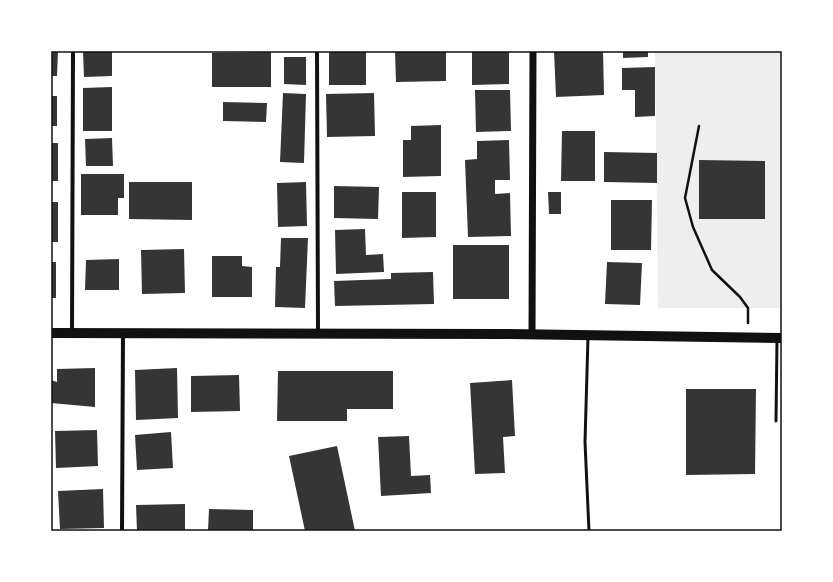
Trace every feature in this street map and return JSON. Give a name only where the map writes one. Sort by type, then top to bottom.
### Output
[{"type":"main road","points":[[51,333],[318,335],[532,334],[779,338]]},
{"type":"street","points":[[72,51],[72,333]]},
{"type":"street","points":[[317,51],[318,335]]},
{"type":"street","points":[[532,334],[533,51]]},
{"type":"street","points":[[122,531],[123,334]]},
{"type":"lane","points":[[588,335],[585,442],[589,531]]},
{"type":"lane","points":[[776,421],[779,338]]},
{"type":"path","points":[[699,126],[685,198],[693,227],[712,270],[740,297],[748,308],[749,338]]},
{"type":"shaded area","points":[[655,51],[782,51],[782,308],[658,308]]},
{"type":"building","points":[[51,51],[58,51],[57,76],[51,76]]},
{"type":"building","points":[[83,51],[112,51],[112,76],[84,77]]},
{"type":"building","points":[[329,51],[366,51],[366,85],[329,85]]},
{"type":"building","points":[[395,51],[446,51],[446,81],[396,82]]},
{"type":"building","points":[[472,51],[509,51],[509,84],[472,85]]},
{"type":"building","points":[[554,51],[603,51],[604,95],[556,97]]},
{"type":"building","points":[[623,51],[648,51],[648,57],[623,58]]},
{"type":"building","points":[[271,52],[271,87],[212,87],[212,53]]},
{"type":"building","points":[[284,57],[306,57],[306,85],[284,84]]},
{"type":"building","points":[[655,67],[655,116],[635,117],[635,90],[622,90],[622,68]]},
{"type":"building","points":[[112,87],[112,131],[83,131],[83,88]]},
{"type":"building","points":[[475,90],[510,90],[511,131],[476,132]]},
{"type":"building","points":[[283,93],[306,94],[304,163],[280,162]]},
{"type":"building","points":[[374,93],[375,136],[327,137],[326,94]]},
{"type":"building","points":[[51,96],[57,96],[57,126],[51,126]]},
{"type":"building","points":[[223,102],[267,103],[266,122],[223,121]]},
{"type":"building","points":[[441,125],[441,176],[403,177],[403,140],[411,140],[411,126]]},
{"type":"building","points":[[562,131],[595,131],[595,181],[561,181]]},
{"type":"building","points":[[112,138],[113,166],[86,166],[85,139]]},
{"type":"building","points":[[509,140],[510,180],[495,180],[495,194],[510,193],[511,236],[468,237],[465,160],[477,159],[477,141]]},
{"type":"building","points":[[51,143],[58,143],[58,181],[51,181]]},
{"type":"building","points":[[604,152],[657,153],[657,183],[604,182]]},
{"type":"building","points":[[699,160],[765,161],[765,219],[699,219]]},
{"type":"building","points":[[81,174],[124,174],[124,198],[118,198],[118,215],[81,215]]},
{"type":"building","points":[[129,182],[192,182],[192,220],[129,219]]},
{"type":"building","points":[[306,182],[307,226],[278,227],[277,183]]},
{"type":"building","points":[[334,186],[379,187],[378,219],[334,218]]},
{"type":"building","points":[[402,192],[436,192],[436,237],[402,238]]},
{"type":"building","points":[[548,192],[561,192],[561,214],[549,214]]},
{"type":"building","points":[[611,200],[652,200],[651,250],[611,250]]},
{"type":"building","points":[[51,202],[58,202],[58,242],[51,242]]},
{"type":"building","points":[[365,229],[366,255],[383,254],[384,272],[336,274],[335,230]]},
{"type":"building","points":[[281,238],[308,238],[305,308],[275,307],[276,267],[280,267]]},
{"type":"building","points":[[453,245],[509,245],[509,299],[453,299]]},
{"type":"building","points":[[184,249],[185,293],[142,294],[141,250]]},
{"type":"building","points":[[212,256],[242,256],[242,266],[252,267],[252,297],[212,297]]},
{"type":"building","points":[[119,259],[119,290],[85,290],[86,260]]},
{"type":"building","points":[[51,262],[56,262],[56,298],[51,298]]},
{"type":"building","points":[[607,262],[642,263],[640,305],[605,304]]},
{"type":"building","points":[[433,272],[434,304],[335,306],[334,281],[391,279],[391,273]]},
{"type":"building","points":[[95,368],[95,407],[51,403],[51,380],[57,382],[57,369]]},
{"type":"building","points":[[177,368],[178,418],[136,420],[135,370]]},
{"type":"building","points":[[278,371],[393,371],[393,409],[347,409],[347,421],[277,421]]},
{"type":"building","points":[[239,375],[240,411],[191,412],[191,376]]},
{"type":"building","points":[[512,380],[515,436],[503,437],[505,473],[475,474],[470,383]]},
{"type":"building","points":[[686,389],[756,389],[755,474],[686,475]]},
{"type":"building","points":[[97,430],[98,466],[56,468],[55,431]]},
{"type":"building","points":[[171,432],[173,468],[137,470],[135,435]]},
{"type":"building","points":[[409,436],[411,476],[430,475],[431,493],[381,496],[378,437]]},
{"type":"building","points":[[337,446],[355,531],[305,531],[289,456]]},
{"type":"building","points":[[103,489],[104,528],[60,529],[58,491]]},
{"type":"building","points":[[185,504],[185,531],[137,531],[136,505]]},
{"type":"building","points":[[209,509],[253,510],[253,531],[208,531]]}]
